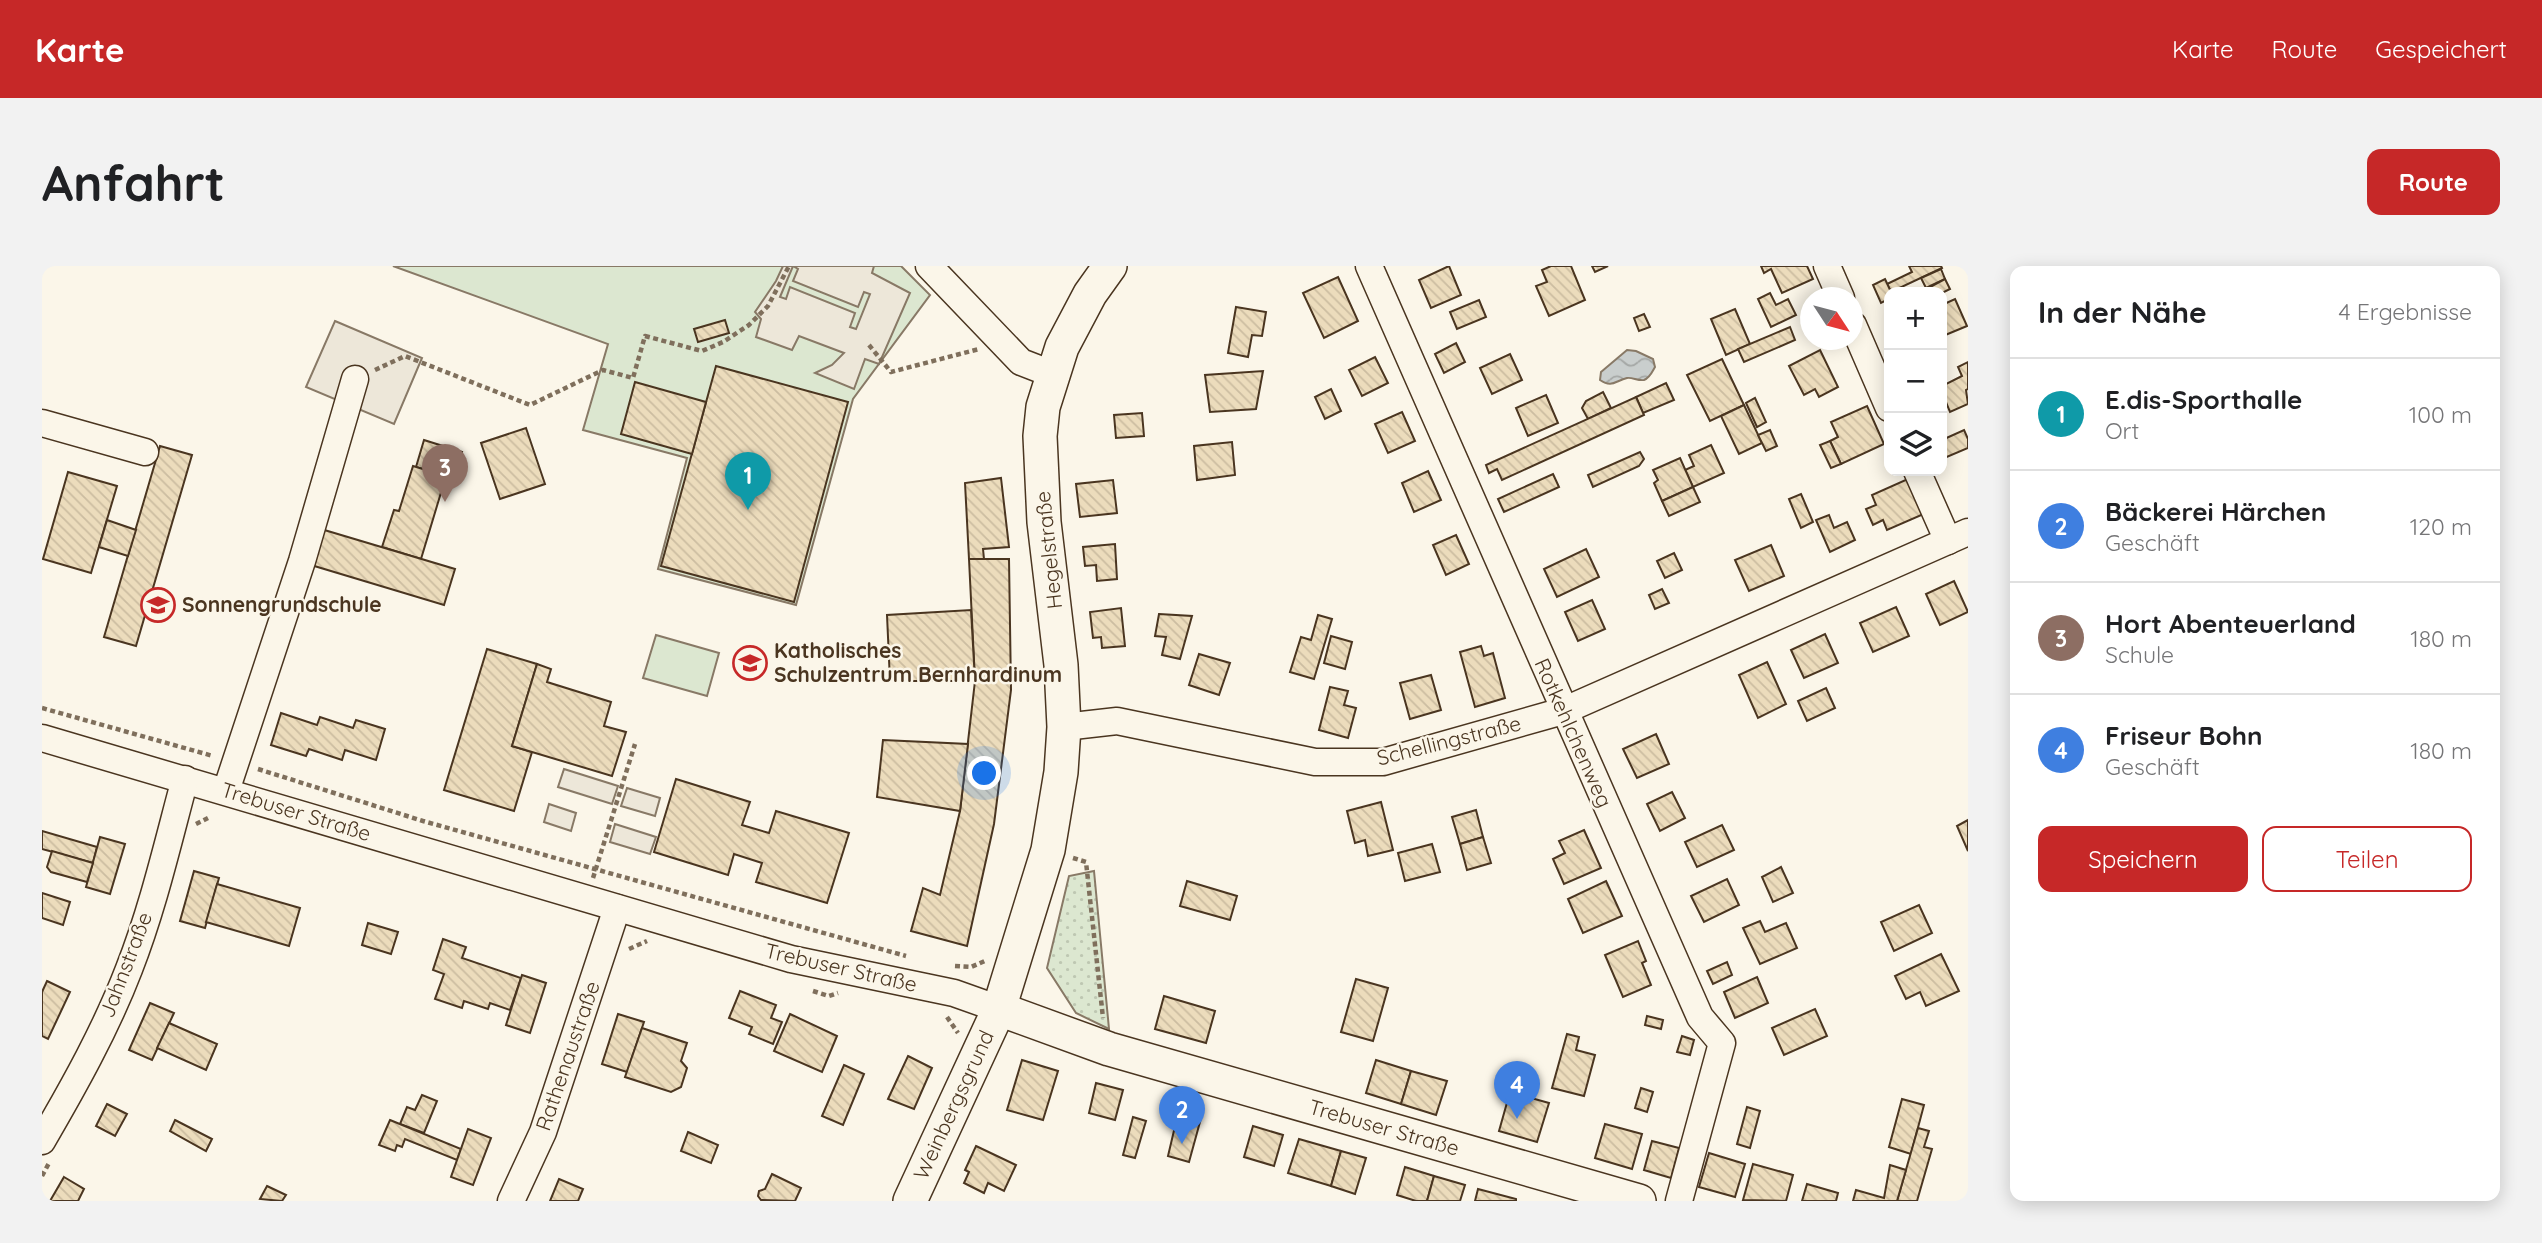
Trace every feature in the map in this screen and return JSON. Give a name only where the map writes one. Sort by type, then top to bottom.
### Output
[{"type":"main road","name":"Hegelstraße","points":[[999,1009],[1048,850],[1061,772],[1064,727],[1061,665],[1044,522],[1040,436],[1043,407],[1062,347],[1090,294],[1110,266]]},
{"type":"main road","name":"Weinbergsgrund","points":[[910,1201],[999,1009]]},
{"type":"main road","name":"Trebuser Straße","points":[[999,1009],[1108,1049],[1639,1201]]},
{"type":"street","points":[[929,266],[1020,362],[1052,374]]},
{"type":"street","name":"Rotkehlchenweg","points":[[1369,266],[1700,1017],[1722,1043],[1679,1201]]},
{"type":"street","points":[[1827,266],[1836,287]]},
{"type":"street","points":[[1863,347],[1884,396]]},
{"type":"street","points":[[226,791],[302,561],[355,379]]},
{"type":"street","points":[[42,423],[145,452]]},
{"type":"street","points":[[1920,476],[1958,537]]},
{"type":"street","name":"Schellingstraße","points":[[1064,727],[1117,721],[1315,762],[1383,762],[1563,711],[1958,537]]},
{"type":"street","name":"Trebuser Straße","points":[[42,738],[791,959],[954,993],[999,1009]]},
{"type":"street","name":"Jahnstraße","points":[[42,1141],[78,1079],[129,969],[160,874],[185,779]]},
{"type":"street","name":"Rathenaustraße","points":[[511,1201],[543,1132],[617,908]]},
{"type":"path","points":[[355,379],[405,356],[530,405],[603,370],[633,378],[645,336],[702,351],[723,342],[750,325],[768,306],[789,266]]},
{"type":"path","points":[[869,345],[891,372],[1003,343]]},
{"type":"path","points":[[42,708],[236,762],[423,821],[912,958]]},
{"type":"path","points":[[586,900],[635,744]]},
{"type":"path","points":[[1048,850],[1086,862],[1104,1029]]},
{"type":"path","points":[[949,966],[971,967],[986,960]]},
{"type":"green space","points":[[393,266],[901,266],[930,295],[853,399],[796,605],[658,569],[687,458],[583,430],[608,344]]},
{"type":"green space","points":[[656,635],[719,653],[707,696],[643,678]]},
{"type":"green space","points":[[1094,871],[1109,1029],[1076,1013],[1047,968],[1069,876]]},
{"type":"shaded area","points":[[783,266],[793,266],[874,266],[872,273],[910,293],[879,364],[865,359],[854,389],[815,373],[832,365],[844,353],[799,336],[792,350],[756,337],[761,319],[755,312]],"holes":[[[793,266],[798,269],[793,281],[858,307],[864,292],[870,294],[856,329],[850,327],[855,313],[790,287],[786,299],[780,297]]]},
{"type":"shaded area","points":[[335,321],[422,358],[394,424],[306,387]]},
{"type":"shaded area","points":[[564,769],[618,786],[612,804],[558,787]]},
{"type":"shaded area","points":[[627,788],[660,798],[655,816],[621,806]]},
{"type":"shaded area","points":[[549,804],[576,813],[571,831],[544,822]]},
{"type":"shaded area","points":[[615,824],[656,837],[650,854],[610,842]]},
{"type":"water","points":[[1627,350],[1653,359],[1655,367],[1649,376],[1644,380],[1627,378],[1611,384],[1600,380],[1601,372]]},
{"type":"building","points":[[1449,266],[1461,295],[1431,308],[1419,280]]},
{"type":"building","points":[[1551,266],[1571,266],[1585,300],[1549,316],[1536,286],[1547,282],[1542,270]]},
{"type":"building","points":[[1592,266],[1608,266],[1595,272]]},
{"type":"building","points":[[1761,266],[1807,266],[1813,279],[1782,293],[1771,269],[1764,273]]},
{"type":"building","points":[[1909,266],[1942,268],[1902,287],[1888,287],[1887,284],[1912,272]]},
{"type":"building","points":[[1941,269],[1945,279],[1926,287],[1921,278]]},
{"type":"building","points":[[1338,277],[1358,321],[1324,338],[1303,293]]},
{"type":"building","points":[[1885,279],[1889,287],[1884,287],[1884,302],[1881,303],[1873,285]]},
{"type":"building","points":[[1945,279],[1950,289],[1947,290],[1947,287],[1930,287]]},
{"type":"building","points":[[1770,293],[1776,305],[1788,299],[1796,315],[1771,327],[1758,299]]},
{"type":"building","points":[[1955,299],[1967,326],[1947,334],[1947,303]]},
{"type":"building","points":[[1479,300],[1486,317],[1457,329],[1450,312]]},
{"type":"building","points":[[1236,307],[1266,312],[1262,336],[1252,335],[1248,357],[1228,353]]},
{"type":"building","points":[[1735,309],[1750,344],[1726,355],[1711,319]]},
{"type":"building","points":[[1644,314],[1650,327],[1639,331],[1634,318]]},
{"type":"building","points":[[725,320],[729,333],[698,342],[694,329]]},
{"type":"building","points":[[1790,327],[1795,340],[1744,362],[1738,349]]},
{"type":"building","points":[[1456,343],[1465,362],[1444,373],[1435,354]]},
{"type":"building","points":[[1820,350],[1838,387],[1819,397],[1815,389],[1804,395],[1789,366]]},
{"type":"building","points":[[1510,354],[1522,380],[1492,394],[1480,368]]},
{"type":"building","points":[[1375,357],[1388,383],[1362,396],[1349,370]]},
{"type":"building","points":[[1722,359],[1744,405],[1710,421],[1687,375]]},
{"type":"building","points":[[1968,362],[1968,404],[1950,412],[1947,404],[1947,384],[1962,376],[1958,367]]},
{"type":"building","points":[[716,366],[848,402],[794,602],[661,566]]},
{"type":"building","points":[[1263,371],[1256,409],[1210,412],[1205,375]]},
{"type":"building","points":[[635,382],[706,402],[692,454],[621,434]]},
{"type":"building","points":[[1666,383],[1674,400],[1643,413],[1636,397]]},
{"type":"building","points":[[1331,389],[1341,411],[1325,419],[1315,397]]},
{"type":"building","points":[[1603,392],[1611,408],[1588,419],[1582,408],[1586,401]]},
{"type":"building","points":[[1546,395],[1558,423],[1528,436],[1516,408]]},
{"type":"building","points":[[1636,397],[1644,415],[1502,480],[1497,469],[1489,473],[1486,465]]},
{"type":"building","points":[[1755,398],[1766,422],[1757,427],[1746,403]]},
{"type":"building","points":[[1744,405],[1762,443],[1739,454],[1721,416]]},
{"type":"building","points":[[1867,406],[1884,444],[1841,464],[1830,441],[1838,437],[1831,422]]},
{"type":"building","points":[[1402,412],[1415,441],[1388,453],[1375,424]]},
{"type":"building","points":[[1142,413],[1144,436],[1116,438],[1114,415]]},
{"type":"building","points":[[526,428],[545,484],[500,499],[481,443]]},
{"type":"building","points":[[1770,430],[1777,446],[1766,451],[1758,435]]},
{"type":"building","points":[[1964,430],[1968,448],[1947,457],[1947,438]]},
{"type":"building","points":[[424,440],[462,452],[454,479],[416,467]]},
{"type":"building","points":[[1830,441],[1841,464],[1831,468],[1820,445]]},
{"type":"building","points":[[1232,442],[1235,475],[1197,480],[1194,446]]},
{"type":"building","points":[[1711,445],[1724,473],[1693,487],[1685,470],[1694,466],[1689,455]]},
{"type":"building","points":[[160,446],[192,455],[136,646],[104,637]]},
{"type":"building","points":[[1640,452],[1644,459],[1639,466],[1593,487],[1588,475]]},
{"type":"building","points":[[1680,458],[1693,487],[1662,501],[1654,483],[1658,480],[1653,470]]},
{"type":"building","points":[[413,466],[446,476],[421,559],[382,547],[394,510],[399,511]]},
{"type":"building","points":[[1428,471],[1441,500],[1414,512],[1402,483]]},
{"type":"building","points":[[68,472],[117,486],[91,573],[43,559]]},
{"type":"building","points":[[1553,474],[1559,487],[1504,512],[1498,499]]},
{"type":"building","points":[[1001,478],[1009,547],[983,549],[984,559],[969,559],[965,483]]},
{"type":"building","points":[[1910,478],[1926,513],[1887,530],[1883,520],[1873,525],[1866,509],[1876,505],[1872,495]]},
{"type":"building","points":[[1113,480],[1117,513],[1080,517],[1076,484]]},
{"type":"building","points":[[1693,487],[1700,502],[1669,516],[1662,501]]},
{"type":"building","points":[[1801,494],[1813,522],[1801,528],[1789,499]]},
{"type":"building","points":[[1829,515],[1834,528],[1847,522],[1855,540],[1830,552],[1816,520]]},
{"type":"building","points":[[107,520],[136,530],[128,556],[99,547]]},
{"type":"building","points":[[321,529],[455,569],[444,605],[311,565]]},
{"type":"building","points":[[1456,535],[1469,564],[1446,575],[1433,545]]},
{"type":"building","points":[[1115,544],[1117,579],[1097,581],[1096,565],[1085,566],[1083,547]]},
{"type":"building","points":[[1771,545],[1784,576],[1749,591],[1735,560]]},
{"type":"building","points":[[1586,549],[1599,577],[1557,597],[1544,569]]},
{"type":"building","points":[[1674,553],[1682,570],[1665,578],[1657,561]]},
{"type":"building","points":[[969,559],[1009,559],[1011,690],[994,824],[967,946],[911,931],[923,888],[940,895],[960,811],[975,681]]},
{"type":"building","points":[[1954,581],[1968,612],[1940,625],[1926,594]]},
{"type":"building","points":[[1662,589],[1669,603],[1655,609],[1649,595]]},
{"type":"building","points":[[1592,600],[1605,629],[1578,641],[1565,612]]},
{"type":"building","points":[[1896,607],[1909,636],[1873,652],[1860,623]]},
{"type":"building","points":[[1121,608],[1125,646],[1102,648],[1101,637],[1093,638],[1090,612]]},
{"type":"building","points":[[971,610],[975,681],[890,681],[887,615]]},
{"type":"building","points":[[1159,614],[1192,616],[1180,659],[1162,655],[1166,637],[1155,636]]},
{"type":"building","points":[[1318,615],[1332,619],[1314,679],[1290,672],[1301,637],[1311,640]]},
{"type":"building","points":[[1825,634],[1838,663],[1804,678],[1791,650]]},
{"type":"building","points":[[1331,636],[1352,642],[1345,669],[1324,663]]},
{"type":"building","points":[[1481,646],[1484,656],[1493,653],[1505,698],[1475,707],[1460,652]]},
{"type":"building","points":[[487,649],[537,664],[512,746],[532,752],[514,811],[444,790]]},
{"type":"building","points":[[1199,654],[1230,663],[1219,695],[1189,685]]},
{"type":"building","points":[[1767,662],[1786,704],[1758,718],[1739,675]]},
{"type":"building","points":[[537,664],[551,669],[547,682],[611,702],[604,726],[626,732],[612,776],[512,746]]},
{"type":"building","points":[[1431,675],[1441,710],[1410,719],[1400,683]]},
{"type":"building","points":[[1330,687],[1348,691],[1344,705],[1356,708],[1348,738],[1319,730]]},
{"type":"building","points":[[1826,688],[1835,708],[1807,721],[1798,701]]},
{"type":"building","points":[[281,713],[317,725],[320,717],[353,728],[356,720],[385,729],[376,760],[345,750],[342,760],[309,749],[306,756],[271,745]]},
{"type":"building","points":[[1656,734],[1669,764],[1637,778],[1623,749]]},
{"type":"building","points":[[883,740],[968,744],[960,811],[877,797]]},
{"type":"building","points":[[676,779],[750,802],[742,825],[769,833],[776,811],[849,833],[827,903],[756,882],[762,863],[734,854],[728,875],[654,852]]},
{"type":"building","points":[[1672,792],[1685,818],[1660,831],[1647,804]]},
{"type":"building","points":[[1381,802],[1393,850],[1368,856],[1365,840],[1355,843],[1347,811]]},
{"type":"building","points":[[1476,810],[1483,837],[1460,844],[1452,817]]},
{"type":"building","points":[[1968,820],[1968,851],[1957,826]]},
{"type":"building","points":[[1722,825],[1734,850],[1697,867],[1685,842]]},
{"type":"building","points":[[1584,830],[1601,868],[1564,884],[1553,859],[1565,853],[1559,841]]},
{"type":"building","points":[[42,831],[97,847],[93,863],[42,849]]},
{"type":"building","points":[[100,837],[125,844],[110,894],[86,887]]},
{"type":"building","points":[[1483,837],[1491,863],[1467,870],[1460,844]]},
{"type":"building","points":[[1432,844],[1440,872],[1405,881],[1398,853]]},
{"type":"building","points":[[52,851],[93,863],[87,882],[51,872],[47,867]]},
{"type":"building","points":[[1781,867],[1793,893],[1773,902],[1762,877]]},
{"type":"building","points":[[194,871],[219,878],[205,928],[180,921]]},
{"type":"building","points":[[1727,879],[1739,905],[1704,922],[1691,896]]},
{"type":"building","points":[[1187,881],[1237,896],[1230,920],[1180,906]]},
{"type":"building","points":[[1606,881],[1622,916],[1583,933],[1568,899]]},
{"type":"building","points":[[217,884],[300,908],[289,946],[206,922]]},
{"type":"building","points":[[42,893],[70,902],[63,925],[42,918]]},
{"type":"building","points":[[1919,905],[1932,933],[1894,951],[1881,922]]},
{"type":"building","points":[[1760,921],[1765,932],[1786,923],[1797,948],[1760,964],[1743,928]]},
{"type":"building","points":[[368,923],[398,932],[391,954],[362,945]]},
{"type":"building","points":[[443,939],[466,947],[462,958],[521,978],[510,1010],[490,1003],[488,1009],[464,1001],[462,1008],[435,999],[444,974],[433,970]]},
{"type":"building","points":[[1638,941],[1646,961],[1642,963],[1651,985],[1623,997],[1605,955]]},
{"type":"building","points":[[1941,954],[1959,991],[1926,1006],[1920,992],[1906,999],[1895,976]]},
{"type":"building","points":[[1727,962],[1732,975],[1713,984],[1707,971]]},
{"type":"building","points":[[522,975],[546,983],[530,1033],[506,1025]]},
{"type":"building","points":[[1757,977],[1768,1003],[1735,1018],[1724,992]]},
{"type":"building","points":[[1356,979],[1388,988],[1373,1041],[1341,1032]]},
{"type":"building","points":[[47,981],[70,992],[48,1039],[42,1036],[42,992]]},
{"type":"building","points":[[740,991],[776,1005],[771,1018],[782,1022],[773,1044],[749,1034],[752,1027],[729,1018]]},
{"type":"building","points":[[1164,996],[1215,1011],[1206,1043],[1155,1029]]},
{"type":"building","points":[[150,1003],[174,1013],[152,1060],[129,1050]]},
{"type":"building","points":[[1815,1009],[1827,1036],[1784,1055],[1772,1028]]},
{"type":"building","points":[[618,1014],[644,1022],[627,1072],[602,1064]]},
{"type":"building","points":[[790,1014],[837,1036],[822,1072],[774,1051]]},
{"type":"building","points":[[1647,1016],[1663,1020],[1661,1029],[1645,1025]]},
{"type":"building","points":[[169,1023],[217,1044],[206,1070],[157,1048]]},
{"type":"building","points":[[642,1028],[687,1043],[681,1061],[687,1068],[681,1087],[671,1092],[625,1077]]},
{"type":"building","points":[[1567,1034],[1579,1037],[1576,1050],[1595,1055],[1584,1096],[1552,1088]]},
{"type":"building","points":[[1682,1036],[1694,1040],[1690,1055],[1677,1052]]},
{"type":"building","points":[[908,1056],[932,1068],[914,1109],[888,1099]]},
{"type":"building","points":[[1022,1060],[1058,1071],[1043,1120],[1007,1110]]},
{"type":"building","points":[[1376,1060],[1411,1071],[1401,1104],[1366,1093]]},
{"type":"building","points":[[844,1065],[864,1074],[843,1125],[822,1116]]},
{"type":"building","points":[[1411,1071],[1447,1081],[1436,1115],[1401,1104]]},
{"type":"building","points":[[1096,1083],[1123,1090],[1115,1120],[1089,1113]]},
{"type":"building","points":[[1641,1088],[1653,1092],[1647,1112],[1635,1108]]},
{"type":"building","points":[[1510,1092],[1549,1103],[1537,1142],[1499,1131]]},
{"type":"building","points":[[422,1095],[437,1101],[424,1133],[400,1124],[407,1107],[415,1110]]},
{"type":"building","points":[[1902,1099],[1924,1105],[1911,1154],[1889,1147]]},
{"type":"building","points":[[107,1104],[127,1114],[115,1136],[96,1126]]},
{"type":"building","points":[[1180,1105],[1203,1111],[1189,1162],[1168,1156]]},
{"type":"building","points":[[1747,1107],[1760,1111],[1750,1148],[1737,1144]]},
{"type":"building","points":[[1133,1117],[1146,1121],[1135,1158],[1123,1155]]},
{"type":"building","points":[[175,1120],[212,1139],[206,1151],[170,1131]]},
{"type":"building","points":[[390,1120],[461,1149],[457,1160],[405,1139],[402,1147],[397,1145],[395,1151],[379,1145]]},
{"type":"building","points":[[1605,1124],[1642,1134],[1632,1169],[1595,1158]]},
{"type":"building","points":[[1253,1126],[1283,1135],[1274,1166],[1244,1157]]},
{"type":"building","points":[[1918,1128],[1929,1131],[1924,1147],[1932,1149],[1917,1201],[1897,1201]]},
{"type":"building","points":[[468,1129],[491,1138],[473,1185],[451,1177]]},
{"type":"building","points":[[688,1132],[718,1145],[711,1163],[681,1151]]},
{"type":"building","points":[[1299,1139],[1341,1151],[1331,1186],[1288,1173]]},
{"type":"building","points":[[1652,1141],[1679,1148],[1671,1178],[1644,1170]]},
{"type":"building","points":[[976,1146],[1016,1165],[1004,1191],[988,1183],[984,1193],[964,1183],[969,1172],[965,1170]]},
{"type":"building","points":[[1341,1151],[1366,1158],[1355,1194],[1331,1186]]},
{"type":"building","points":[[1709,1153],[1745,1164],[1735,1197],[1699,1187]]},
{"type":"building","points":[[1753,1164],[1793,1175],[1786,1201],[1743,1200]]},
{"type":"building","points":[[1890,1165],[1906,1170],[1897,1201],[1853,1201],[1856,1190],[1884,1198]]},
{"type":"building","points":[[1405,1167],[1434,1176],[1427,1201],[1416,1201],[1397,1195]]},
{"type":"building","points":[[772,1174],[801,1188],[795,1201],[761,1200],[759,1191],[765,1189]]},
{"type":"building","points":[[1434,1176],[1465,1185],[1460,1201],[1427,1201]]},
{"type":"building","points":[[64,1177],[84,1189],[78,1201],[50,1201]]},
{"type":"building","points":[[559,1179],[583,1189],[578,1201],[550,1201]]},
{"type":"building","points":[[1807,1184],[1838,1193],[1836,1201],[1802,1201]]},
{"type":"building","points":[[267,1186],[286,1195],[282,1201],[260,1199]]},
{"type":"building","points":[[1478,1189],[1516,1199],[1516,1201],[1475,1201]]},
{"type":"place","name":"Hort Abenteuerland","points":[[445,502]]},
{"type":"place","name":"E.dis-Sporthalle","points":[[748,510]]},
{"type":"place","name":"Sonnengrundschule","points":[[158,605]]},
{"type":"place","name":"Katholisches Schulzentrum Bernhardinum","points":[[750,663]]},
{"type":"place","name":"Friseur Bohn","points":[[1517,1119]]},
{"type":"place","name":"Bäckerei Härchen","points":[[1182,1144]]}]
